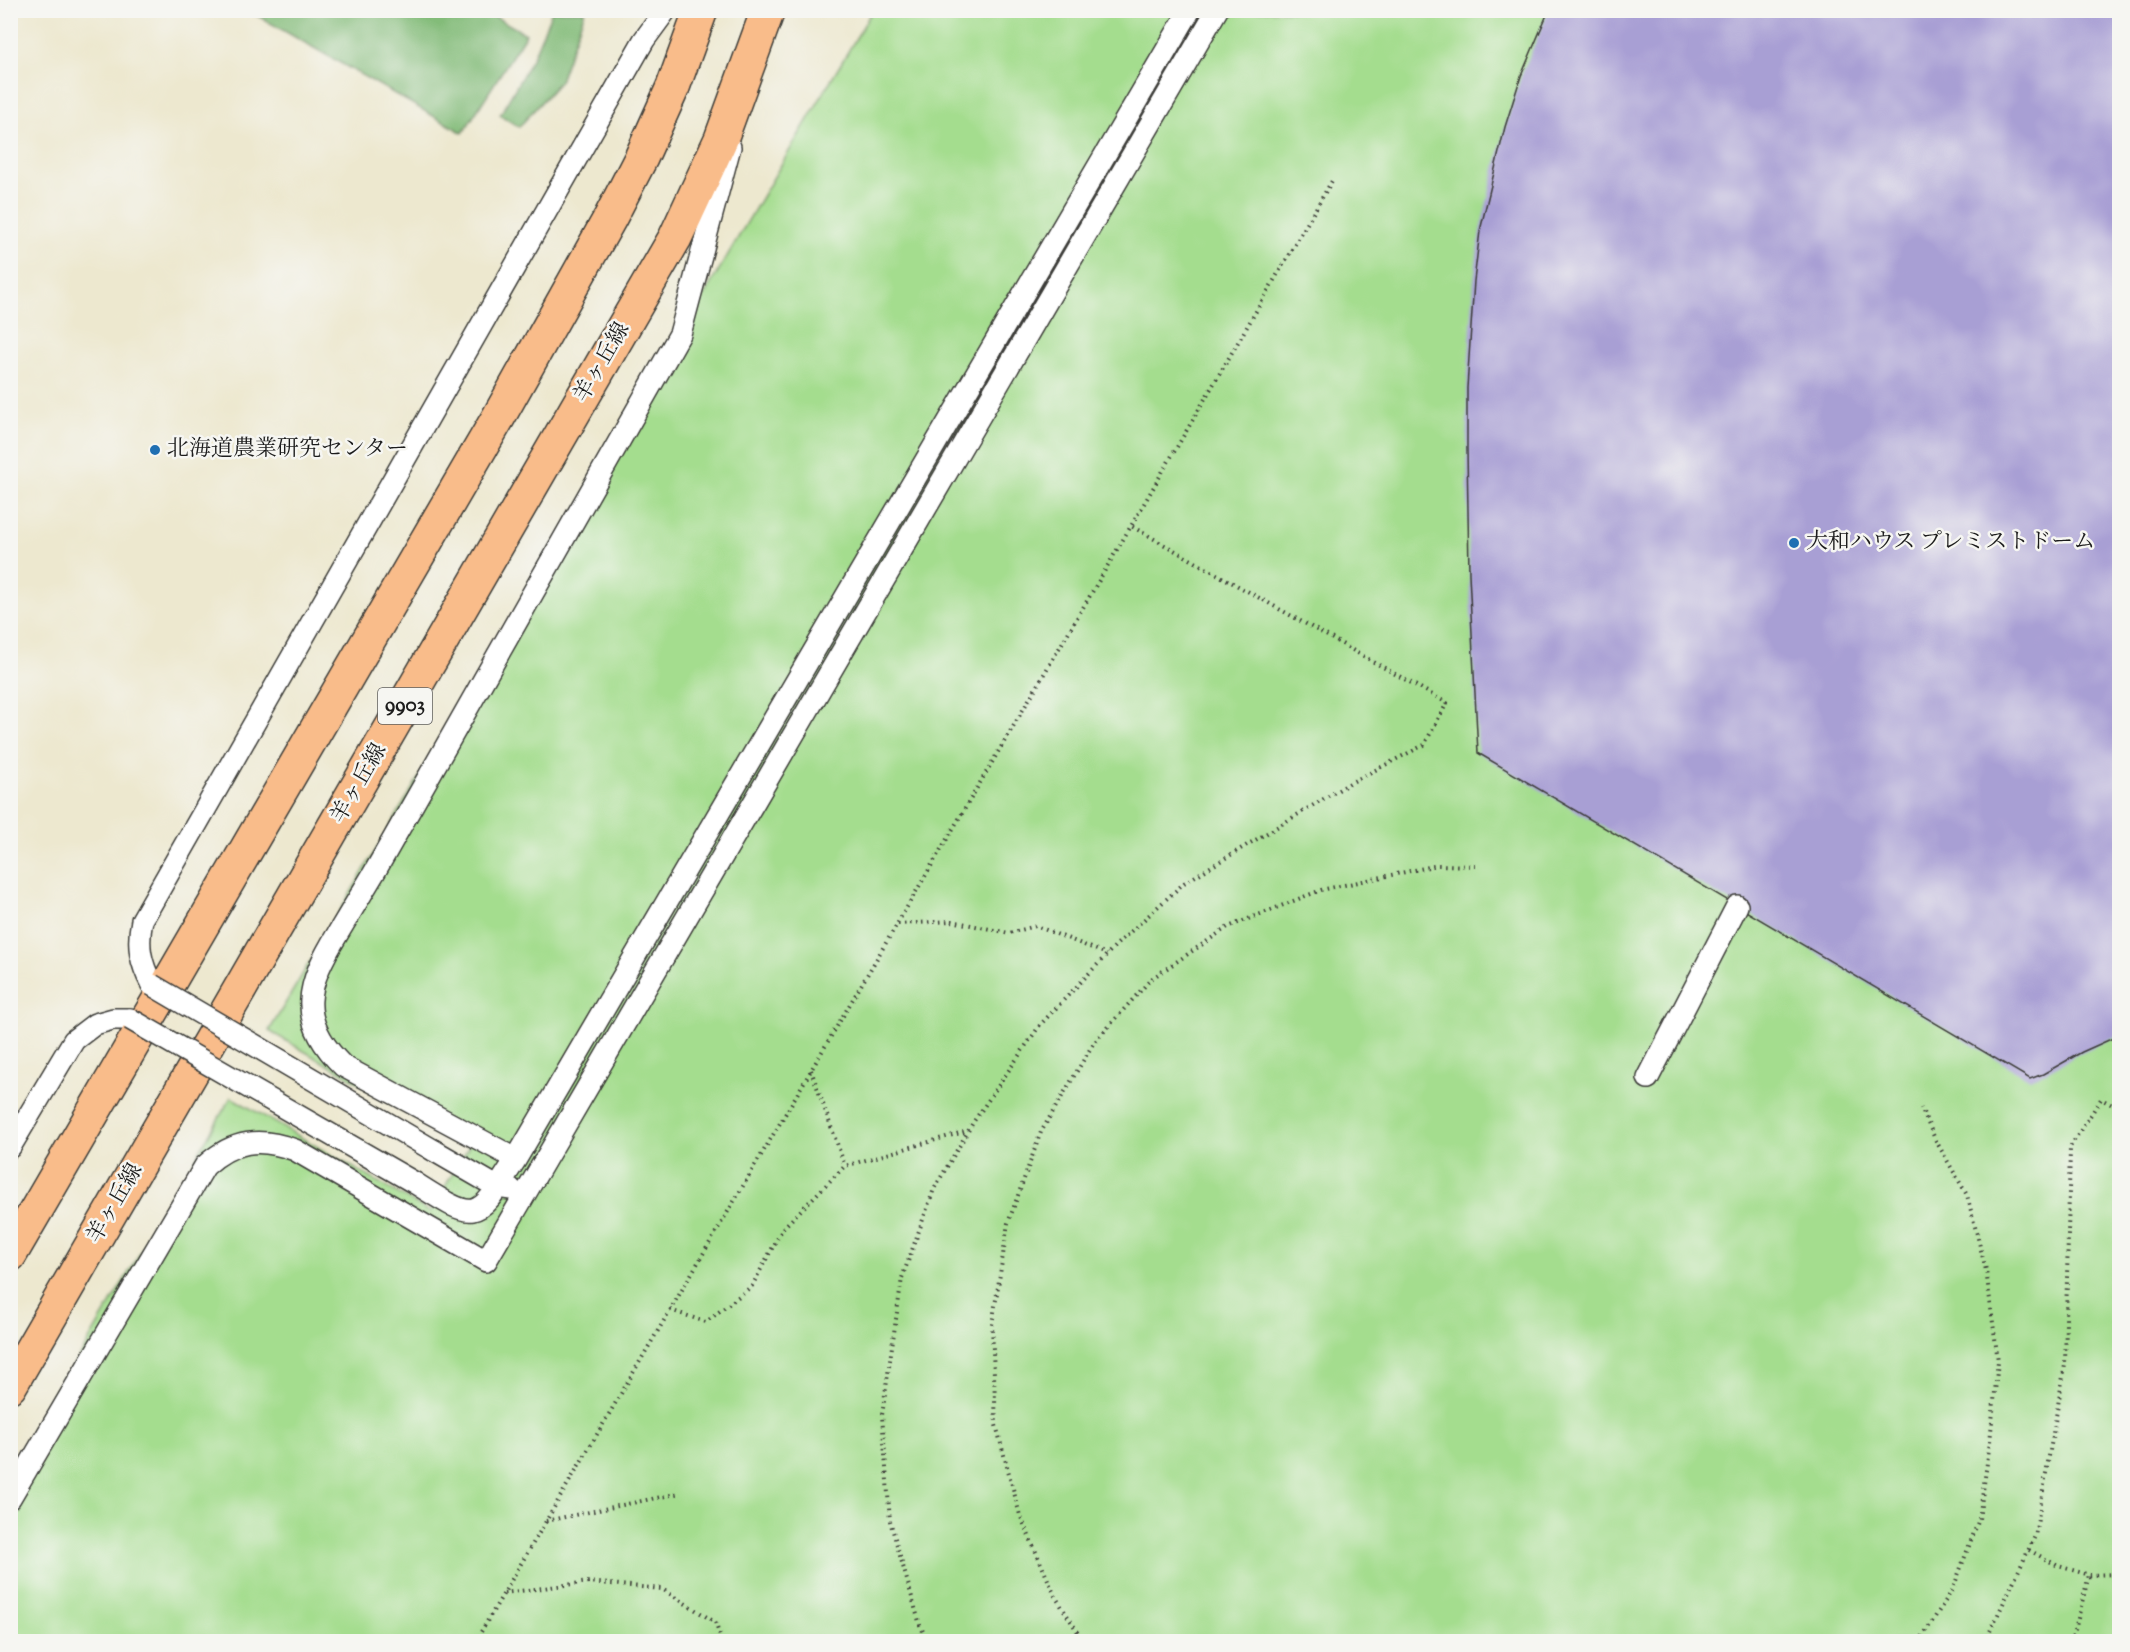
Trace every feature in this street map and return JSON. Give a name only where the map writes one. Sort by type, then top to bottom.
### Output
[{"type":"main road","name":"9903","points":[[10,1255],[480,448],[604,228],[641,158],[673,87],[701,10]]},
{"type":"main road","name":"羊ヶ丘線","points":[[10,1386],[675,238],[721,139],[765,19]]},
{"type":"lane","points":[[545,1161],[521,1186],[512,1190],[497,1187],[152,985],[143,968],[139,950],[142,920],[644,40],[666,10]]},
{"type":"lane","points":[[10,1147],[74,1040],[95,1024],[113,1018],[130,1019],[415,1183],[454,1208],[464,1211],[484,1206],[516,1159],[1190,10]]},
{"type":"lane","points":[[10,1498],[205,1166],[216,1156],[241,1144],[260,1142],[278,1144],[295,1150],[486,1261],[1217,10]]},
{"type":"lane","points":[[516,1159],[343,1066],[320,1038],[312,1014],[311,990],[321,960],[380,863],[680,334],[765,19]]},
{"type":"lane","points":[[1648,1078],[1737,906]]},
{"type":"path","points":[[475,1641],[1333,179]]},
{"type":"path","points":[[928,1641],[920,1624],[890,1521],[882,1415],[902,1278],[934,1189],[968,1131],[1040,1025],[1107,954],[1184,883],[1350,783],[1424,745],[1447,703],[1131,526]]},
{"type":"path","points":[[1084,1641],[1055,1596],[1020,1515],[996,1425],[992,1325],[1008,1222],[1041,1131],[1093,1044],[1151,979],[1228,927],[1321,890],[1438,865],[1479,866]]},
{"type":"path","points":[[897,924],[952,921],[1009,933],[1036,926],[1107,954]]},
{"type":"path","points":[[811,1070],[844,1166]]},
{"type":"path","points":[[1985,1641],[2035,1536],[2065,1365],[2070,1147],[2101,1099],[2120,1109]]},
{"type":"path","points":[[1919,1641],[1953,1589],[1979,1520],[1998,1361],[1986,1270],[1967,1195],[1936,1141],[1921,1108]]},
{"type":"path","points":[[670,1310],[706,1322],[752,1286],[783,1228],[844,1166],[968,1131]]},
{"type":"path","points":[[546,1521],[680,1493]]},
{"type":"path","points":[[2029,1550],[2058,1566],[2090,1575],[2120,1574]]},
{"type":"path","points":[[2073,1641],[2090,1575]]},
{"type":"path","points":[[504,1593],[589,1582],[662,1588],[715,1622],[722,1641]]},
{"type":"green space","points":[[249,11],[485,11],[526,34],[463,133]]},
{"type":"green space","points":[[552,11],[585,11],[560,81],[519,127],[500,115],[533,57]]},
{"type":"green space","points":[[872,11],[2119,11],[2119,1641],[11,1642],[11,1474],[231,1097],[430,1212],[469,1146],[269,1031]]},
{"type":"building","name":"大和ハウス プレミストドーム","points":[[1549,10],[2120,10],[2120,1035],[2030,1079],[1478,753],[1469,574],[1467,449],[1467,388],[1474,281],[1480,231],[1505,127],[1521,76]]},
{"type":"place","name":"北海道農業研究センター","points":[[155,450]]},
{"type":"place","name":"大和ハウス プレミストドーム","points":[[1794,543]]}]
